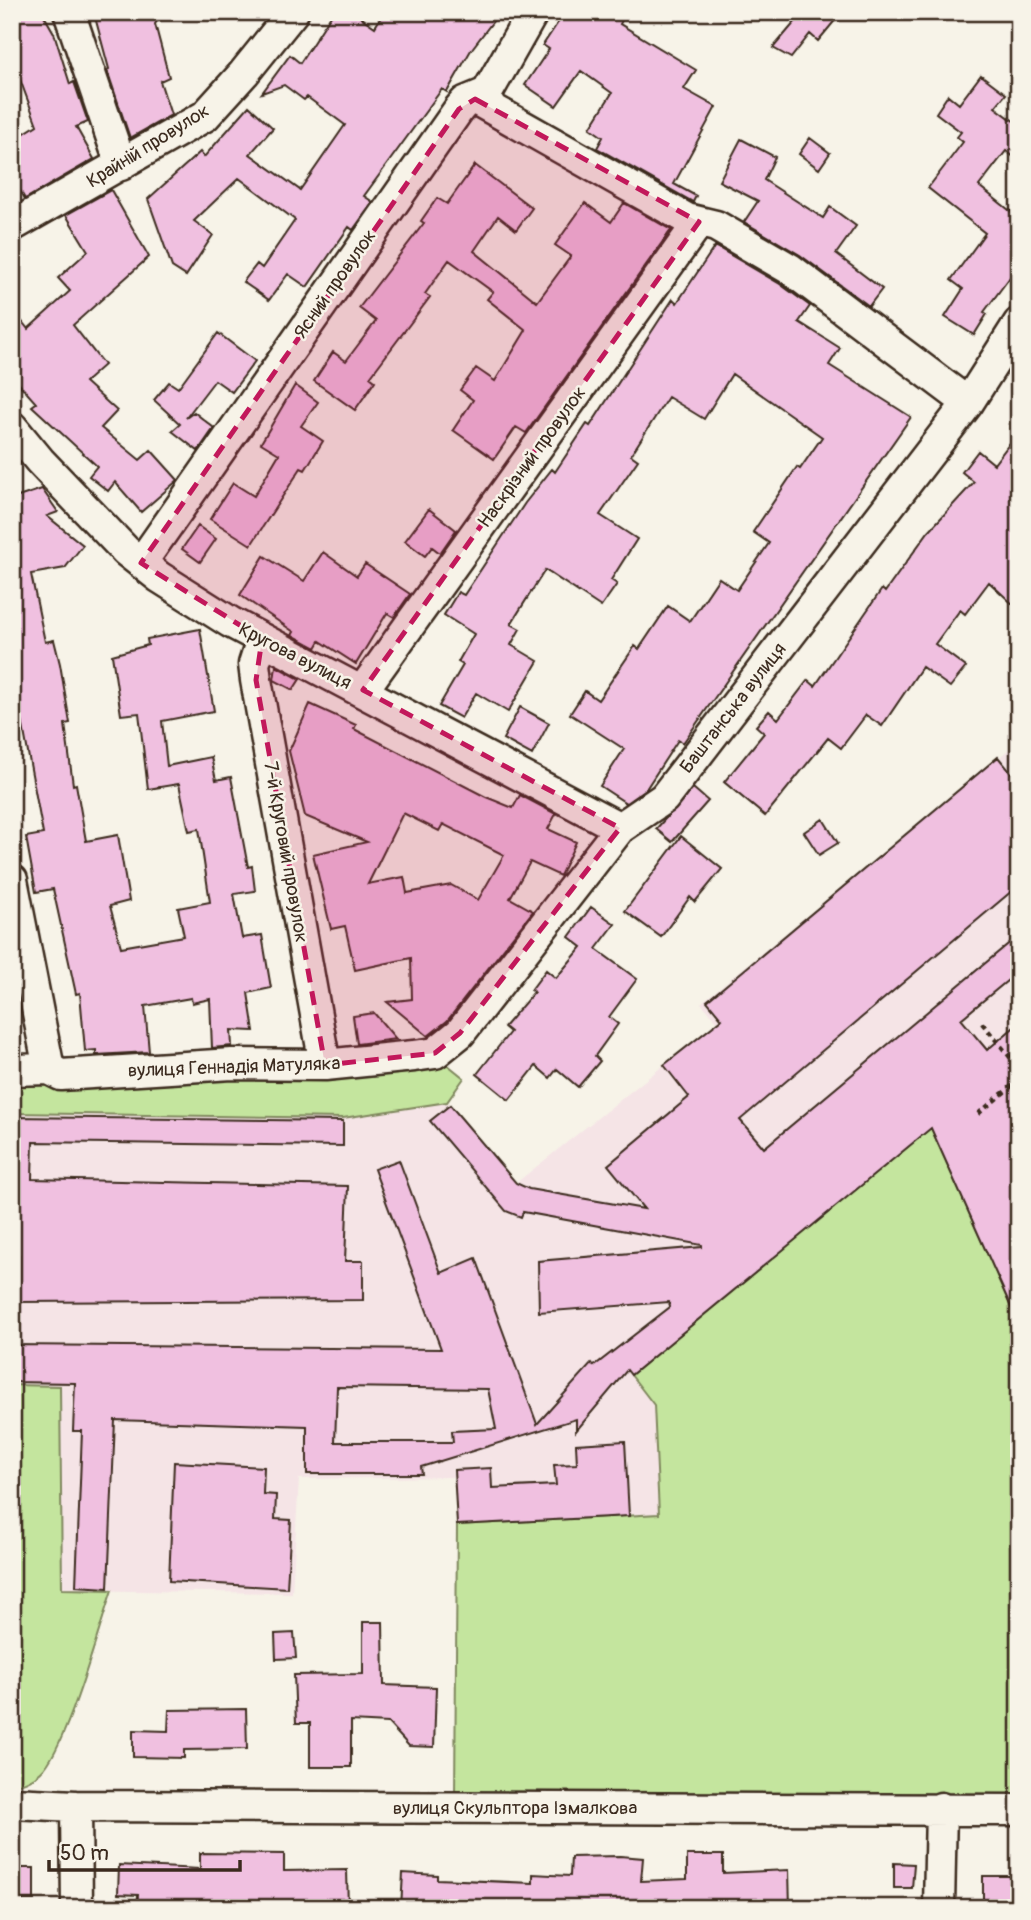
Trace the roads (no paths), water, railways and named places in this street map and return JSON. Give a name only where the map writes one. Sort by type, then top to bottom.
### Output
[{"type":"street","points":[[69,12],[121,165]]},
{"type":"street","name":"Крайній провулок","points":[[12,226],[205,116],[293,12]]},
{"type":"street","name":"Ясний провулок","points":[[141,563],[459,109],[487,93],[533,12]]},
{"type":"street","points":[[475,99],[687,219],[716,226],[790,269],[968,403]]},
{"type":"street","name":"Наскрізний провулок","points":[[363,690],[699,222]]},
{"type":"street","name":"Баштанська вулиця","points":[[414,1056],[435,1053],[460,1033],[620,828],[664,798],[968,403],[1019,323]]},
{"type":"street","name":"Кругова вулиця","points":[[12,427],[40,461],[141,563],[220,616],[620,828]]},
{"type":"street","name":"7-й Круговий провулок","points":[[262,639],[254,664],[256,680],[325,1065]]},
{"type":"street","points":[[12,880],[49,1069]]},
{"type":"street","name":"вулиця Геннадія Матуляка","points":[[12,1070],[49,1069],[61,1075],[232,1064],[325,1065],[414,1056]]},
{"type":"street","name":"вулиця Скульптора Ізмалкова","points":[[12,1803],[76,1806],[1019,1810]]},
{"type":"street","points":[[76,1806],[77,1908]]},
{"type":"street","points":[[939,1908],[941,1808]]}]
